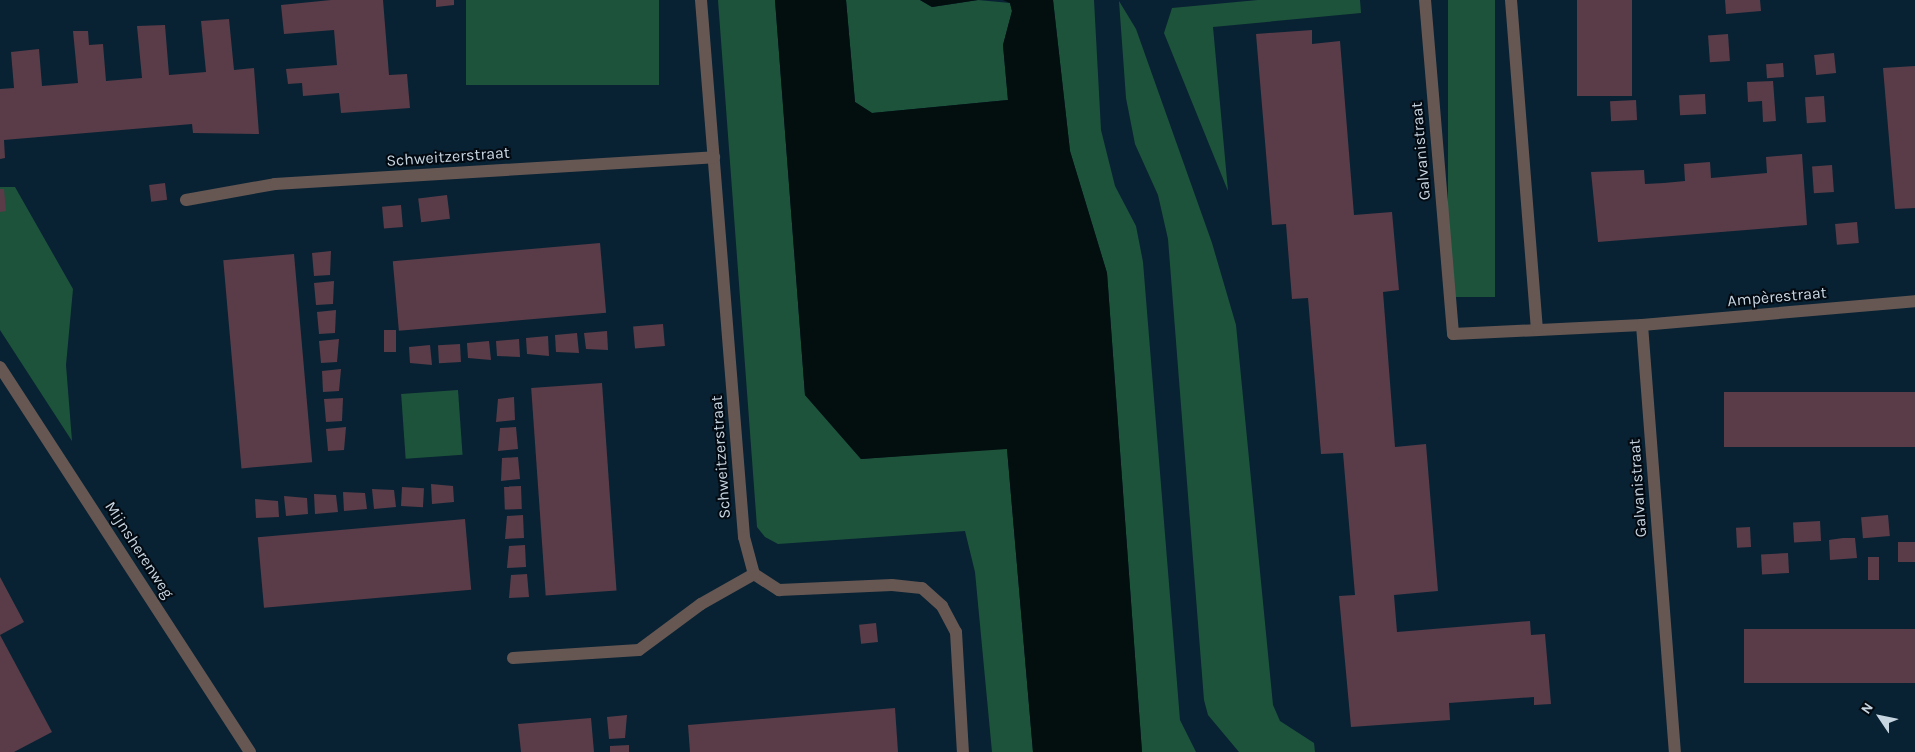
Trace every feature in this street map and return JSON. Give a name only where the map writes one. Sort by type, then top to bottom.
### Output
[{"type":"street","name":"Schweitzerstraat","points":[[702,0],[744,537],[754,574]]},
{"type":"street","name":"Galvanistraat","points":[[1425,0],[1453,334],[1642,325],[1675,752]]},
{"type":"street","points":[[1511,0],[1537,329]]},
{"type":"street","name":"Schweitzerstraat","points":[[186,200],[275,184],[714,157]]},
{"type":"street","name":"Ampèrestraat","points":[[1642,325],[1915,301]]},
{"type":"street","name":"Mijnsherenweg","points":[[0,367],[250,752]]},
{"type":"street","points":[[512,658],[640,650],[701,604],[754,574],[779,590],[892,585],[922,588],[942,606],[956,632],[963,752]]},
{"type":"green space","points":[[466,0],[659,0],[659,85],[466,85]]},
{"type":"green space","points":[[718,0],[775,0],[805,395],[861,459],[1007,448],[1033,752],[992,752],[975,572],[965,531],[778,544],[765,537],[757,527]]},
{"type":"green space","points":[[846,0],[920,0],[932,7],[978,0],[1010,3],[1012,11],[1003,45],[1008,100],[872,113],[855,102]]},
{"type":"green space","points":[[1053,0],[1094,0],[1101,130],[1115,186],[1136,226],[1143,262],[1180,720],[1196,752],[1142,752],[1107,273],[1070,151]]},
{"type":"green space","points":[[1258,0],[1360,0],[1361,13],[1213,27],[1228,191],[1164,33],[1172,8]]},
{"type":"green space","points":[[1448,0],[1495,0],[1495,297],[1448,297]]},
{"type":"green space","points":[[1119,1],[1136,29],[1212,243],[1236,325],[1273,705],[1280,721],[1314,743],[1315,752],[1239,752],[1208,715],[1204,700],[1168,239],[1158,195],[1135,144],[1126,98]]},
{"type":"green space","points":[[0,187],[15,187],[73,289],[66,365],[72,441],[0,330]]},
{"type":"green space","points":[[458,390],[463,455],[406,459],[401,394]]},
{"type":"shaded area","points":[[775,0],[846,0],[855,102],[872,113],[1008,100],[1003,45],[1012,11],[1010,3],[1003,0],[1053,0],[1070,151],[1107,273],[1142,752],[1033,752],[1007,449],[861,459],[805,395]]},
{"type":"shaded area","points":[[920,0],[978,0],[932,7]]},
{"type":"building","points":[[331,0],[383,0],[389,75],[407,74],[410,108],[341,113],[339,93],[303,96],[302,83],[288,84],[286,69],[337,65],[334,30],[284,34],[281,5]]},
{"type":"building","points":[[436,0],[454,0],[454,5],[436,7]]},
{"type":"building","points":[[1577,0],[1632,0],[1632,96],[1577,96]]},
{"type":"building","points":[[1725,0],[1760,0],[1761,11],[1726,14]]},
{"type":"building","points":[[229,19],[234,70],[254,68],[259,134],[193,133],[192,124],[4,140],[5,158],[0,159],[0,89],[14,88],[11,52],[39,49],[42,86],[78,83],[73,31],[88,31],[89,45],[103,44],[106,81],[142,78],[137,26],[165,25],[169,75],[206,72],[201,21]]},
{"type":"building","points":[[1312,30],[1312,44],[1340,41],[1354,215],[1392,212],[1399,290],[1383,292],[1395,447],[1426,444],[1438,591],[1394,595],[1397,632],[1530,621],[1531,635],[1545,634],[1551,704],[1534,705],[1534,697],[1449,703],[1450,720],[1351,727],[1339,596],[1355,595],[1343,453],[1321,454],[1308,298],[1292,299],[1286,224],[1272,225],[1256,34]]},
{"type":"building","points":[[1728,34],[1730,61],[1710,62],[1708,35]]},
{"type":"building","points":[[1834,53],[1836,73],[1816,75],[1814,55]]},
{"type":"building","points":[[1783,63],[1784,77],[1767,78],[1766,64]]},
{"type":"building","points":[[1915,66],[1915,208],[1895,209],[1883,68]]},
{"type":"building","points":[[1773,81],[1776,121],[1763,122],[1762,101],[1748,102],[1747,82]]},
{"type":"building","points":[[1705,94],[1706,114],[1680,115],[1679,95]]},
{"type":"building","points":[[1824,96],[1826,122],[1807,123],[1805,97]]},
{"type":"building","points":[[1636,100],[1637,120],[1611,121],[1610,101]]},
{"type":"building","points":[[1802,154],[1807,225],[1598,242],[1591,172],[1644,170],[1645,184],[1664,183],[1685,181],[1684,164],[1710,162],[1711,178],[1767,173],[1766,157]]},
{"type":"building","points":[[1832,165],[1834,192],[1814,193],[1812,166]]},
{"type":"building","points":[[165,183],[167,200],[151,202],[149,185]]},
{"type":"building","points":[[0,189],[4,189],[6,211],[0,212]]},
{"type":"building","points":[[447,195],[450,219],[421,222],[418,199]]},
{"type":"building","points":[[401,205],[403,227],[384,229],[382,207]]},
{"type":"building","points":[[1857,222],[1859,243],[1837,245],[1835,224]]},
{"type":"building","points":[[600,243],[606,313],[399,331],[393,261]]},
{"type":"building","points":[[331,251],[330,275],[314,276],[312,253]]},
{"type":"building","points":[[294,254],[312,462],[241,468],[223,260]]},
{"type":"building","points":[[334,281],[333,304],[316,305],[314,283]]},
{"type":"building","points":[[336,310],[335,333],[319,334],[317,312]]},
{"type":"building","points":[[663,324],[665,346],[635,349],[633,327]]},
{"type":"building","points":[[384,330],[396,330],[396,352],[384,352]]},
{"type":"building","points":[[607,331],[608,350],[586,349],[584,333]]},
{"type":"building","points":[[577,333],[579,353],[556,352],[555,335]]},
{"type":"building","points":[[548,336],[549,356],[527,354],[526,338]]},
{"type":"building","points":[[339,339],[337,362],[321,363],[319,341]]},
{"type":"building","points":[[519,339],[520,357],[497,356],[496,341]]},
{"type":"building","points":[[489,341],[491,360],[468,358],[467,343]]},
{"type":"building","points":[[460,344],[461,362],[439,363],[438,345]]},
{"type":"building","points":[[430,345],[432,365],[410,363],[409,347]]},
{"type":"building","points":[[341,369],[339,391],[323,392],[322,371]]},
{"type":"building","points":[[602,383],[617,590],[546,595],[531,388]]},
{"type":"building","points":[[1724,392],[1915,392],[1915,447],[1724,447]]},
{"type":"building","points":[[514,397],[515,420],[496,422],[498,399]]},
{"type":"building","points":[[343,398],[342,421],[326,422],[324,399]]},
{"type":"building","points":[[346,427],[344,450],[328,451],[326,429]]},
{"type":"building","points":[[516,427],[518,449],[498,451],[500,428]]},
{"type":"building","points":[[518,457],[520,479],[501,481],[502,458]]},
{"type":"building","points":[[431,484],[453,486],[454,502],[432,504]]},
{"type":"building","points":[[521,486],[522,509],[505,510],[504,487]]},
{"type":"building","points":[[402,487],[424,488],[423,507],[401,506]]},
{"type":"building","points":[[372,489],[394,490],[396,507],[374,509]]},
{"type":"building","points":[[343,492],[365,493],[367,509],[344,511]]},
{"type":"building","points":[[314,494],[336,495],[338,512],[315,514]]},
{"type":"building","points":[[284,496],[307,498],[308,514],[286,516]]},
{"type":"building","points":[[255,499],[278,501],[279,517],[256,518]]},
{"type":"building","points":[[523,515],[524,538],[505,539],[507,516]]},
{"type":"building","points":[[1888,515],[1890,536],[1863,538],[1861,517]]},
{"type":"building","points":[[465,519],[471,590],[264,608],[258,537]]},
{"type":"building","points":[[1820,521],[1821,541],[1794,542],[1793,522]]},
{"type":"building","points":[[1750,527],[1751,547],[1737,548],[1736,528]]},
{"type":"building","points":[[1855,538],[1857,558],[1830,560],[1829,540]]},
{"type":"building","points":[[1898,542],[1915,542],[1915,562],[1898,562]]},
{"type":"building","points":[[525,545],[526,567],[507,568],[509,546]]},
{"type":"building","points":[[1788,553],[1789,573],[1762,574],[1761,554]]},
{"type":"building","points":[[1868,557],[1879,557],[1879,580],[1868,580]]},
{"type":"building","points":[[527,574],[529,597],[509,598],[511,575]]},
{"type":"building","points":[[0,577],[24,622],[0,635]]},
{"type":"building","points":[[876,623],[878,642],[861,644],[859,625]]},
{"type":"building","points":[[1744,629],[1915,629],[1915,683],[1744,683]]},
{"type":"building","points":[[0,635],[52,732],[14,752],[0,752]]},
{"type":"building","points":[[895,708],[898,752],[690,752],[688,725]]},
{"type":"building","points":[[627,715],[625,738],[609,739],[607,717]]},
{"type":"building","points":[[591,718],[594,752],[521,752],[518,724]]},
{"type":"building","points":[[629,745],[629,752],[610,752],[610,746]]}]
